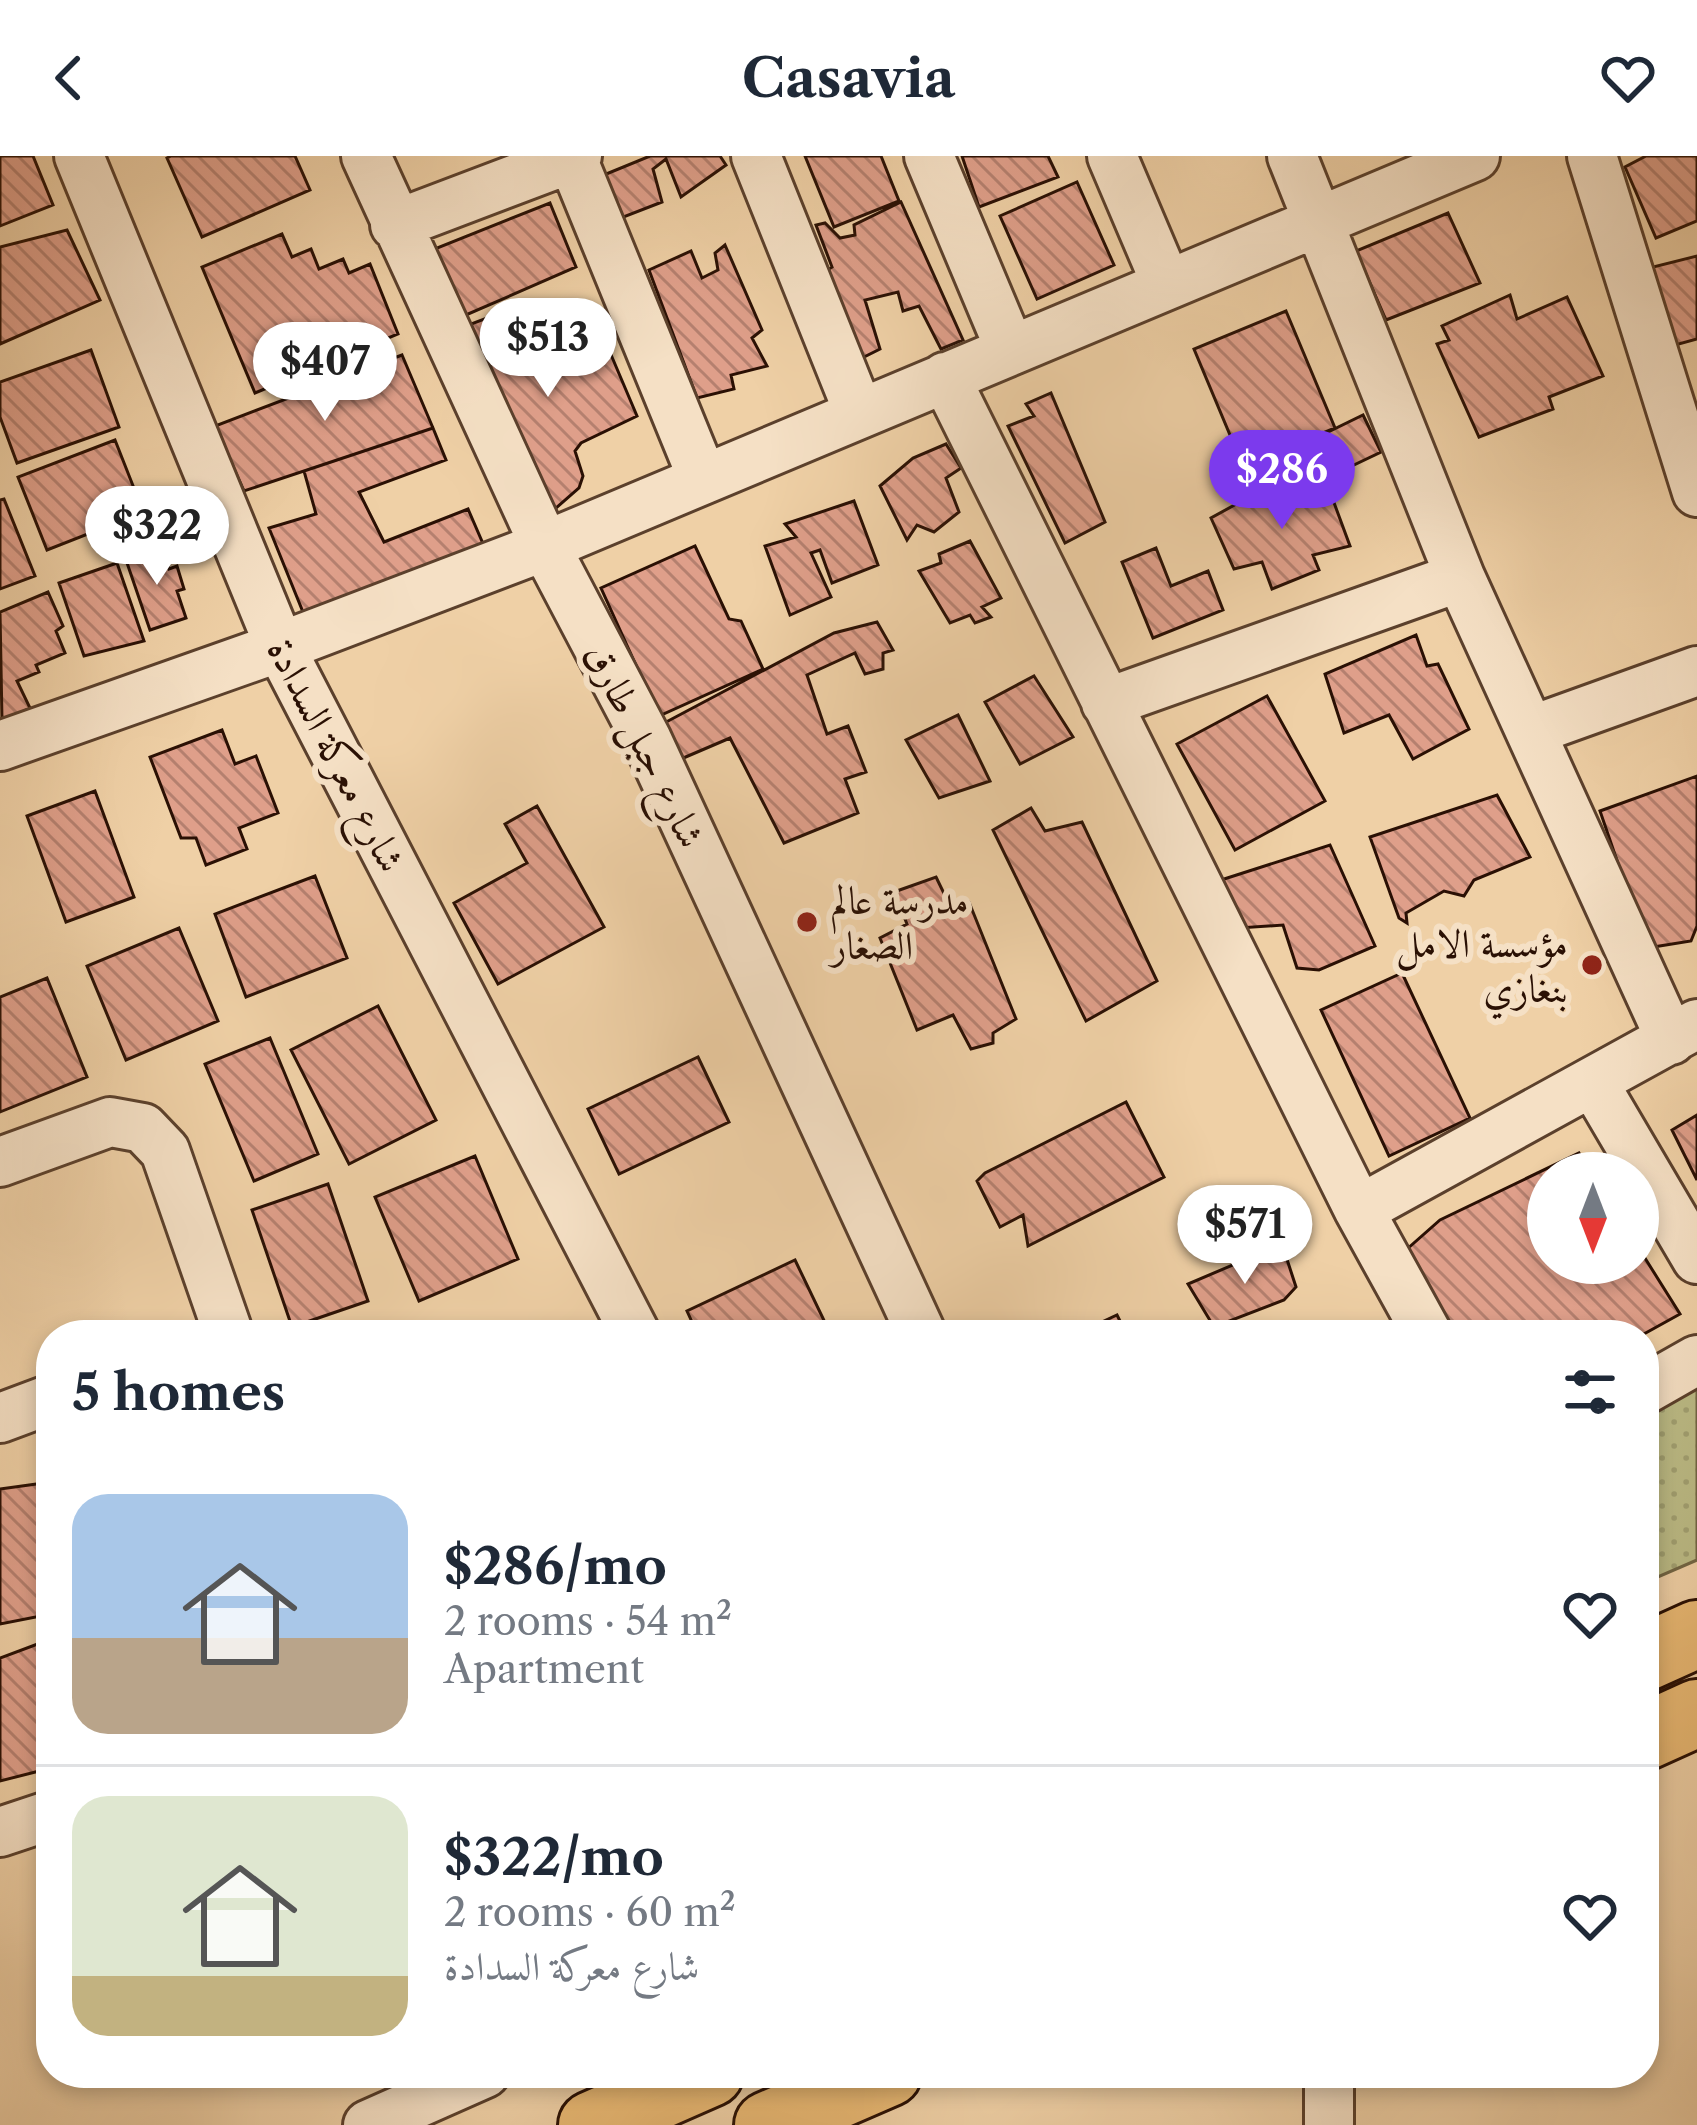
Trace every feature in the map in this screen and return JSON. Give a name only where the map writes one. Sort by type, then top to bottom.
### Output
[{"type":"highway","points":[[1659,1651],[1697,1634]]},
{"type":"highway","points":[[1659,1730],[1697,1713]]},
{"type":"highway","points":[[592,2125],[676,2088]]},
{"type":"highway","points":[[768,2125],[853,2088]]},
{"type":"street","name":"شارع معركة السدادة","points":[[79,156],[280,647],[628,1320]]},
{"type":"street","name":"شارع جبل طارق","points":[[366,156],[545,546],[647,740],[915,1320]]},
{"type":"street","points":[[756,156],[859,413]]},
{"type":"street","points":[[928,156],[1010,349]]},
{"type":"street","points":[[1112,156],[1166,283]]},
{"type":"street","points":[[1292,156],[1460,577],[1684,1032],[1359,1210]]},
{"type":"street","points":[[0,746],[545,546],[1475,156]]},
{"type":"street","points":[[1592,156],[1678,360],[1697,492]]},
{"type":"street","points":[[395,224],[574,157],[703,479]]},
{"type":"street","points":[[945,377],[1359,1210],[1420,1320]]},
{"type":"street","points":[[1106,704],[1460,577]]},
{"type":"street","points":[[1533,730],[1697,671]]},
{"type":"street","points":[[1594,1084],[1697,1259]]},
{"type":"street","points":[[0,1162],[110,1122],[143,1128],[165,1151],[223,1320]]},
{"type":"street","points":[[1659,1382],[1697,1360]]},
{"type":"street","points":[[0,1418],[36,1405]]},
{"type":"street","points":[[0,1832],[36,1820]]},
{"type":"street","points":[[368,2125],[451,2088]]},
{"type":"street","points":[[1329,2088],[1329,2125]]},
{"type":"green space","points":[[1697,1380],[1697,1560],[1659,1576],[1659,1402]]},
{"type":"building","points":[[0,156],[33,156],[53,205],[0,226]]},
{"type":"building","points":[[295,156],[310,190],[202,237],[167,158]]},
{"type":"building","points":[[650,156],[720,156],[726,165],[681,197],[666,159],[653,169],[662,202],[621,218],[594,179]]},
{"type":"building","points":[[805,156],[881,156],[899,201],[834,227]]},
{"type":"building","points":[[962,156],[1048,156],[1058,177],[979,207]]},
{"type":"building","points":[[1646,156],[1697,156],[1697,221],[1656,238],[1625,167]]},
{"type":"building","points":[[1077,182],[1114,265],[1037,299],[1000,216]]},
{"type":"building","points":[[901,202],[963,340],[941,349],[919,306],[903,311],[898,292],[865,300],[880,349],[862,358],[820,274],[832,267],[816,225],[825,223],[840,238],[855,235],[854,225]]},
{"type":"building","points":[[550,203],[576,267],[459,318],[427,252]]},
{"type":"building","points":[[1448,213],[1480,283],[1386,320],[1356,251]]},
{"type":"building","points":[[67,230],[100,300],[0,344],[0,247]]},
{"type":"building","points":[[282,234],[292,257],[311,249],[319,269],[343,259],[349,273],[370,264],[398,334],[255,393],[202,267]]},
{"type":"building","points":[[725,245],[762,330],[752,338],[767,366],[731,375],[734,389],[697,398],[649,270],[691,251],[702,278],[718,270],[715,253]]},
{"type":"building","points":[[1697,256],[1697,339],[1668,347],[1645,269]]},
{"type":"building","points":[[1510,295],[1517,319],[1567,297],[1603,376],[1549,397],[1553,409],[1479,437],[1437,344],[1449,340],[1442,326]]},
{"type":"building","points":[[527,303],[551,370],[609,350],[637,416],[581,443],[575,451],[583,476],[579,488],[548,515],[463,327]]},
{"type":"building","points":[[1286,311],[1335,428],[1243,466],[1194,349]]},
{"type":"building","points":[[91,350],[119,427],[17,463],[0,417],[0,382]]},
{"type":"building","points":[[402,355],[433,428],[244,491],[215,426]]},
{"type":"building","points":[[1051,393],[1105,522],[1065,543],[1008,426],[1034,416],[1026,404]]},
{"type":"building","points":[[1363,415],[1381,452],[1335,474],[1318,437]]},
{"type":"building","points":[[433,428],[446,460],[359,492],[384,542],[468,509],[484,546],[307,622],[269,528],[316,514],[304,471]]},
{"type":"building","points":[[115,440],[141,506],[113,516],[116,523],[47,550],[18,477]]},
{"type":"building","points":[[946,444],[961,468],[946,478],[959,512],[934,532],[917,525],[907,540],[880,486],[913,458]]},
{"type":"building","points":[[1326,481],[1350,546],[1313,555],[1319,570],[1272,589],[1262,562],[1234,569],[1211,518],[1267,487],[1274,500]]},
{"type":"building","points":[[4,499],[35,576],[0,589],[0,500]]},
{"type":"building","points":[[854,501],[878,565],[832,583],[820,550],[811,553],[831,597],[790,615],[765,546],[796,537],[785,524]]},
{"type":"building","points":[[970,541],[1001,598],[982,607],[991,617],[975,623],[970,615],[950,623],[919,571],[941,563],[939,554]]},
{"type":"building","points":[[695,546],[729,619],[741,621],[763,669],[659,716],[601,588]]},
{"type":"building","points":[[162,547],[169,569],[177,566],[184,589],[177,591],[186,618],[150,630],[126,560]]},
{"type":"building","points":[[1156,548],[1171,586],[1208,571],[1223,610],[1153,638],[1122,562]]},
{"type":"building","points":[[117,563],[144,641],[84,656],[59,583]]},
{"type":"building","points":[[48,592],[63,626],[56,631],[65,653],[36,665],[39,672],[17,681],[30,708],[2,721],[0,612]]},
{"type":"building","points":[[877,622],[893,650],[883,653],[883,669],[865,674],[855,653],[807,675],[827,734],[848,726],[866,772],[845,779],[858,813],[784,843],[730,738],[674,762],[653,729],[834,633]]},
{"type":"building","points":[[1416,635],[1427,666],[1438,664],[1469,729],[1413,759],[1389,715],[1344,733],[1325,674]]},
{"type":"building","points":[[1034,676],[1073,737],[1020,764],[985,702]]},
{"type":"building","points":[[1267,696],[1325,801],[1235,850],[1177,744]]},
{"type":"building","points":[[958,715],[990,781],[939,798],[906,740]]},
{"type":"building","points":[[222,730],[235,764],[256,756],[278,813],[239,828],[247,849],[206,865],[196,838],[181,838],[150,757]]},
{"type":"building","points":[[1697,776],[1697,926],[1691,941],[1647,948],[1600,811]]},
{"type":"building","points":[[95,791],[134,897],[66,922],[27,816]]},
{"type":"building","points":[[1497,795],[1530,857],[1474,880],[1464,896],[1444,891],[1406,913],[1407,923],[1399,918],[1370,837]]},
{"type":"building","points":[[537,806],[604,927],[498,984],[454,903],[527,863],[505,824]]},
{"type":"building","points":[[1031,808],[1045,831],[1082,822],[1157,981],[1086,1021],[993,830]]},
{"type":"building","points":[[1330,845],[1375,946],[1319,970],[1297,968],[1283,925],[1239,928],[1221,880]]},
{"type":"building","points":[[315,876],[347,958],[246,997],[215,914]]},
{"type":"building","points":[[936,877],[951,908],[969,902],[1016,1019],[993,1033],[993,1043],[971,1049],[953,1015],[917,1030],[880,938],[907,924],[894,892]]},
{"type":"building","points":[[179,928],[218,1021],[126,1060],[87,966]]},
{"type":"building","points":[[1402,973],[1470,1118],[1389,1156],[1321,1010]]},
{"type":"building","points":[[47,978],[87,1077],[0,1112],[0,997]]},
{"type":"building","points":[[378,1006],[436,1120],[349,1164],[291,1050]]},
{"type":"building","points":[[270,1038],[318,1154],[254,1181],[205,1064]]},
{"type":"building","points":[[698,1057],[729,1122],[619,1174],[588,1109]]},
{"type":"building","points":[[1126,1102],[1164,1177],[1028,1246],[1023,1215],[1000,1227],[977,1181],[985,1173]]},
{"type":"building","points":[[1697,1115],[1697,1180],[1672,1130]]},
{"type":"building","points":[[475,1156],[518,1259],[419,1301],[375,1197]]},
{"type":"building","points":[[1527,1178],[1527,1284],[1659,1280],[1680,1314],[1659,1326],[1659,1320],[1422,1320],[1389,1265],[1440,1220]]},
{"type":"building","points":[[328,1184],[368,1301],[312,1320],[290,1320],[252,1210]]},
{"type":"building","points":[[1282,1244],[1296,1287],[1284,1300],[1232,1320],[1210,1320],[1188,1284]]},
{"type":"building","points":[[795,1260],[824,1320],[691,1320],[687,1311]]},
{"type":"building","points":[[36,1484],[36,1617],[0,1624],[0,1489]]},
{"type":"building","points":[[36,1645],[36,1772],[0,1781],[0,1658]]},
{"type":"place","name":"مدرسة عالم الصغار","points":[[807,922]]},
{"type":"place","name":"مؤسسة الامل بنغازي","points":[[1592,965]]}]
